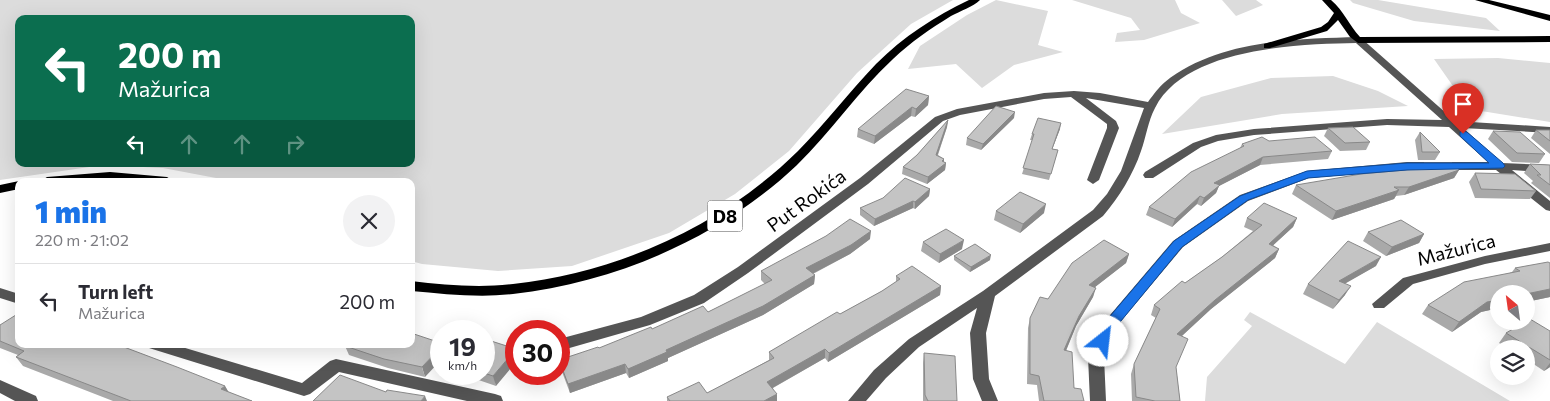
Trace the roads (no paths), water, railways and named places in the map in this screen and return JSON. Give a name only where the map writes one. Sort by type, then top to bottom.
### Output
[{"type":"main road","name":"D8","points":[[415,286],[462,290],[559,283],[620,265],[705,229],[754,196],[791,164],[882,64],[910,39],[938,19],[976,0]]},
{"type":"main road","points":[[1326,0],[1339,12],[1345,27],[1358,40],[1550,39]]},
{"type":"main road","points":[[1479,0],[1550,18]]},
{"type":"main road","points":[[1267,46],[1324,29],[1331,24],[1339,12]]},
{"type":"main road","points":[[1461,40],[1550,48]]},
{"type":"main road","points":[[85,178],[110,176],[133,178]]},
{"type":"main road","points":[[0,188],[15,186]]},
{"type":"street","points":[[856,401],[880,374],[914,343],[988,294],[1098,213],[1113,197],[1130,167],[1151,106],[1167,87],[1195,67],[1229,55],[1267,46],[1358,40],[1499,166],[1550,207]]},
{"type":"street","points":[[1074,94],[1112,123],[1113,128],[1093,180]]},
{"type":"street","name":"Put Rokića","points":[[570,342],[645,321],[699,299],[743,270],[864,181],[939,119],[957,112],[997,104],[1044,96],[1074,94],[1100,96],[1151,106]]},
{"type":"street","points":[[1149,176],[1197,145],[1216,138],[1254,132],[1386,122],[1550,130]]},
{"type":"street","points":[[1098,401],[1096,357],[1110,325],[1178,244],[1244,198],[1307,175],[1407,166],[1499,166],[1550,169]]},
{"type":"street","name":"Mažurica","points":[[1379,304],[1408,281],[1485,260],[1550,247]]},
{"type":"street","points":[[0,293],[15,298]]},
{"type":"street","points":[[988,294],[978,333],[981,379],[990,401]]},
{"type":"street","points":[[167,348],[304,390],[336,365],[495,401]]},
{"type":"street","points":[[0,386],[30,401]]}]
